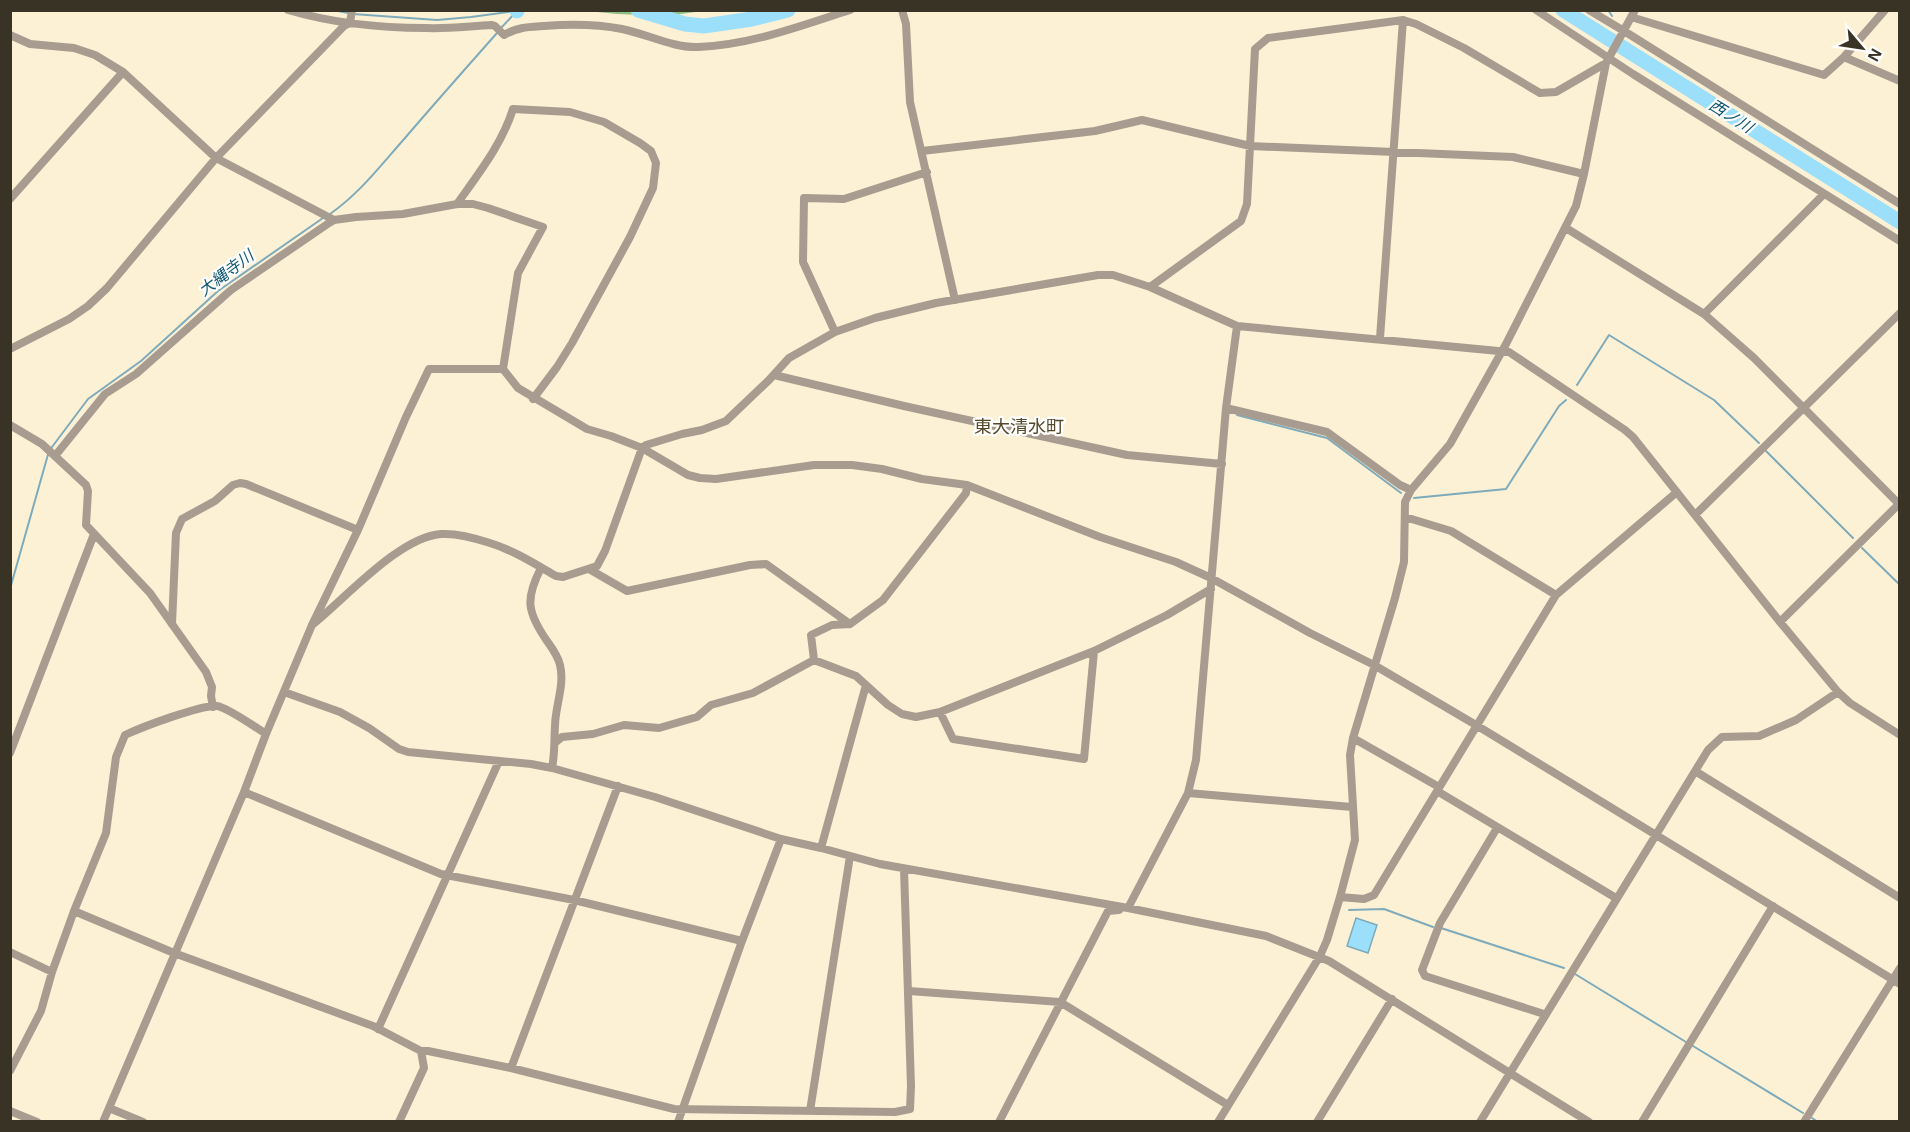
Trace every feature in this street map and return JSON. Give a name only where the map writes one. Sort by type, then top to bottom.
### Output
[{"type":"street","points":[[288,10],[350,23],[394,27],[498,29],[504,35],[514,28],[598,25],[696,47],[746,42],[850,10]]},
{"type":"street","points":[[350,23],[352,10]]},
{"type":"street","points":[[902,10],[906,24],[910,102],[955,300]]},
{"type":"street","points":[[1536,10],[1899,241]]},
{"type":"street","points":[[1589,10],[1622,34],[1899,204]]},
{"type":"street","points":[[1218,1122],[1320,957],[1327,940],[1355,840],[1350,755],[1353,738],[1404,562],[1406,502],[1411,490],[1450,444],[1503,351],[1566,228],[1576,206],[1609,58],[1633,14],[1824,75],[1844,57],[1885,10]]},
{"type":"street","points":[[1150,287],[1241,221],[1247,204],[1255,49],[1268,38],[1403,20],[1464,48],[1540,93],[1556,92],[1609,58]]},
{"type":"street","points":[[1380,338],[1403,20]]},
{"type":"street","points":[[10,349],[69,319],[101,294],[216,158],[344,26],[350,23]]},
{"type":"street","points":[[10,35],[30,44],[74,48],[95,55],[123,72],[216,158],[332,219],[403,214],[457,204],[473,204],[543,227],[518,273],[503,369],[518,388],[533,399],[587,429],[642,448],[688,475],[700,478],[716,478],[814,465],[852,465],[967,485],[1100,537],[1176,562],[1374,666],[1476,725],[1896,982]]},
{"type":"street","points":[[1844,57],[1899,81]]},
{"type":"street","points":[[10,199],[123,72]]},
{"type":"street","points":[[457,204],[493,153],[507,128],[513,109],[570,112],[604,123],[651,151],[656,163],[653,188],[630,237],[572,343],[533,399]]},
{"type":"street","points":[[922,151],[1095,131],[1142,120],[1250,146],[1513,157],[1584,174]]},
{"type":"street","points":[[835,332],[802,262],[804,198],[844,199],[927,172]]},
{"type":"street","points":[[1704,314],[1824,194]]},
{"type":"street","points":[[51,453],[105,394],[136,374],[231,290],[332,219]]},
{"type":"street","points":[[1566,228],[1704,314],[1754,358],[1899,504],[1780,622]]},
{"type":"street","points":[[312,625],[335,607],[376,568],[406,545],[441,534],[479,540],[509,551],[555,576],[563,577],[597,566],[605,551],[642,448],[720,424],[774,375],[789,358],[835,332],[876,318],[955,300],[1098,275],[1113,275],[1150,287],[1237,326],[1509,352],[1625,430],[1838,692],[1850,703],[1899,734]]},
{"type":"street","points":[[1695,515],[1899,313]]},
{"type":"street","points":[[1128,909],[1188,793],[1196,760],[1226,408],[1237,326]]},
{"type":"street","points":[[103,1122],[244,792],[312,625],[358,530],[429,369],[503,369]]},
{"type":"street","points":[[774,375],[1127,455],[1222,464]]},
{"type":"street","points":[[1226,408],[1327,432],[1411,490]]},
{"type":"street","points":[[10,425],[51,453],[86,485],[88,491],[86,525],[150,592],[206,672],[212,687],[213,707]]},
{"type":"street","points":[[172,625],[178,525],[182,519],[215,501],[233,485],[246,484],[358,530]]},
{"type":"street","points":[[814,660],[811,635],[832,625],[850,624],[883,600],[966,494],[967,485]]},
{"type":"street","points":[[1340,897],[1364,899],[1374,895],[1556,595],[1677,492]]},
{"type":"street","points":[[1405,517],[1451,531],[1556,595]]},
{"type":"street","points":[[10,753],[94,534]]},
{"type":"street","points":[[589,569],[627,591],[750,565],[766,564],[850,624]]},
{"type":"street","points":[[541,568],[533,584],[529,600],[530,608],[534,620],[554,650],[561,666],[552,768]]},
{"type":"street","points":[[556,742],[562,737],[593,734],[624,725],[659,728],[697,717],[711,705],[753,693],[814,660],[856,676],[888,705],[902,714],[916,717],[940,712],[1094,651],[1167,615],[1210,589]]},
{"type":"street","points":[[940,712],[953,739],[1084,759],[1094,651]]},
{"type":"street","points":[[821,848],[866,686]]},
{"type":"street","points":[[284,692],[340,712],[369,728],[399,749],[408,752],[552,768],[618,786],[781,839],[904,869],[1266,936],[1320,957],[1392,999],[1589,1122]]},
{"type":"street","points":[[1480,1122],[1544,1014],[1708,750],[1722,737],[1759,736],[1796,720],[1838,692]]},
{"type":"street","points":[[10,1071],[42,1011],[52,972],[106,833],[116,757],[125,735],[198,709],[219,706],[266,734]]},
{"type":"street","points":[[1353,738],[1438,789],[1497,828],[1616,898]]},
{"type":"street","points":[[378,1029],[499,761]]},
{"type":"street","points":[[1695,771],[1899,898]]},
{"type":"street","points":[[511,1068],[618,786]]},
{"type":"street","points":[[244,792],[441,874],[574,900],[742,941]]},
{"type":"street","points":[[1188,793],[1352,807]]},
{"type":"street","points":[[1497,828],[1440,923],[1422,970],[1425,976],[1544,1014]]},
{"type":"street","points":[[678,1122],[781,839]]},
{"type":"street","points":[[810,1112],[850,856]]},
{"type":"street","points":[[74,911],[174,953],[378,1029],[422,1051],[511,1068],[681,1109],[895,1112],[910,1109],[911,1086],[904,869]]},
{"type":"street","points":[[1642,1122],[1773,906]]},
{"type":"street","points":[[999,1122],[1108,911],[1128,909]]},
{"type":"street","points":[[10,952],[52,972]]},
{"type":"street","points":[[1804,1122],[1896,982],[1899,968]]},
{"type":"street","points":[[909,991],[1060,1002],[1228,1105]]},
{"type":"street","points":[[1317,1122],[1392,999]]},
{"type":"street","points":[[399,1122],[424,1068],[422,1051]]},
{"type":"street","points":[[109,1108],[143,1122]]},
{"type":"street","points":[[10,1111],[37,1122]]},
{"type":"green space","points":[[703,10],[666,16],[587,11]]},
{"type":"water","points":[[1356,918],[1377,925],[1368,953],[1347,946]]},
{"type":"waterway","points":[[333,10],[348,13]]},
{"type":"waterway","points":[[638,10],[685,24],[704,26],[752,19],[788,10]]},
{"type":"waterway","name":"西ノ川","points":[[1563,10],[1900,222]]},
{"type":"waterway","points":[[1608,10],[1612,16]]},
{"type":"waterway","points":[[353,14],[437,20],[515,11]]},
{"type":"waterway","name":"大縄寺川","points":[[500,29],[517,11]]},
{"type":"waterway","name":"大縄寺川","points":[[330,214],[370,178],[497,33]]},
{"type":"waterway","name":"大縄寺川","points":[[10,589],[49,451],[88,399],[141,361],[218,291],[323,218]]},
{"type":"waterway","points":[[1577,385],[1609,335],[1714,400],[1759,443]]},
{"type":"waterway","points":[[1414,498],[1506,489],[1559,406],[1566,400]]},
{"type":"waterway","points":[[1237,415],[1327,438],[1401,493]]},
{"type":"waterway","points":[[1766,451],[1853,538]]},
{"type":"waterway","points":[[1862,548],[1900,585]]},
{"type":"waterway","points":[[1349,910],[1384,909],[1433,927]]},
{"type":"waterway","points":[[1441,928],[1564,968]]},
{"type":"waterway","points":[[1575,974],[1686,1042]]},
{"type":"waterway","points":[[1693,1046],[1803,1113]]},
{"type":"waterway","points":[[1812,1118],[1818,1122]]},
{"type":"district","name":"東大清水町","points":[[1019,427]]}]
